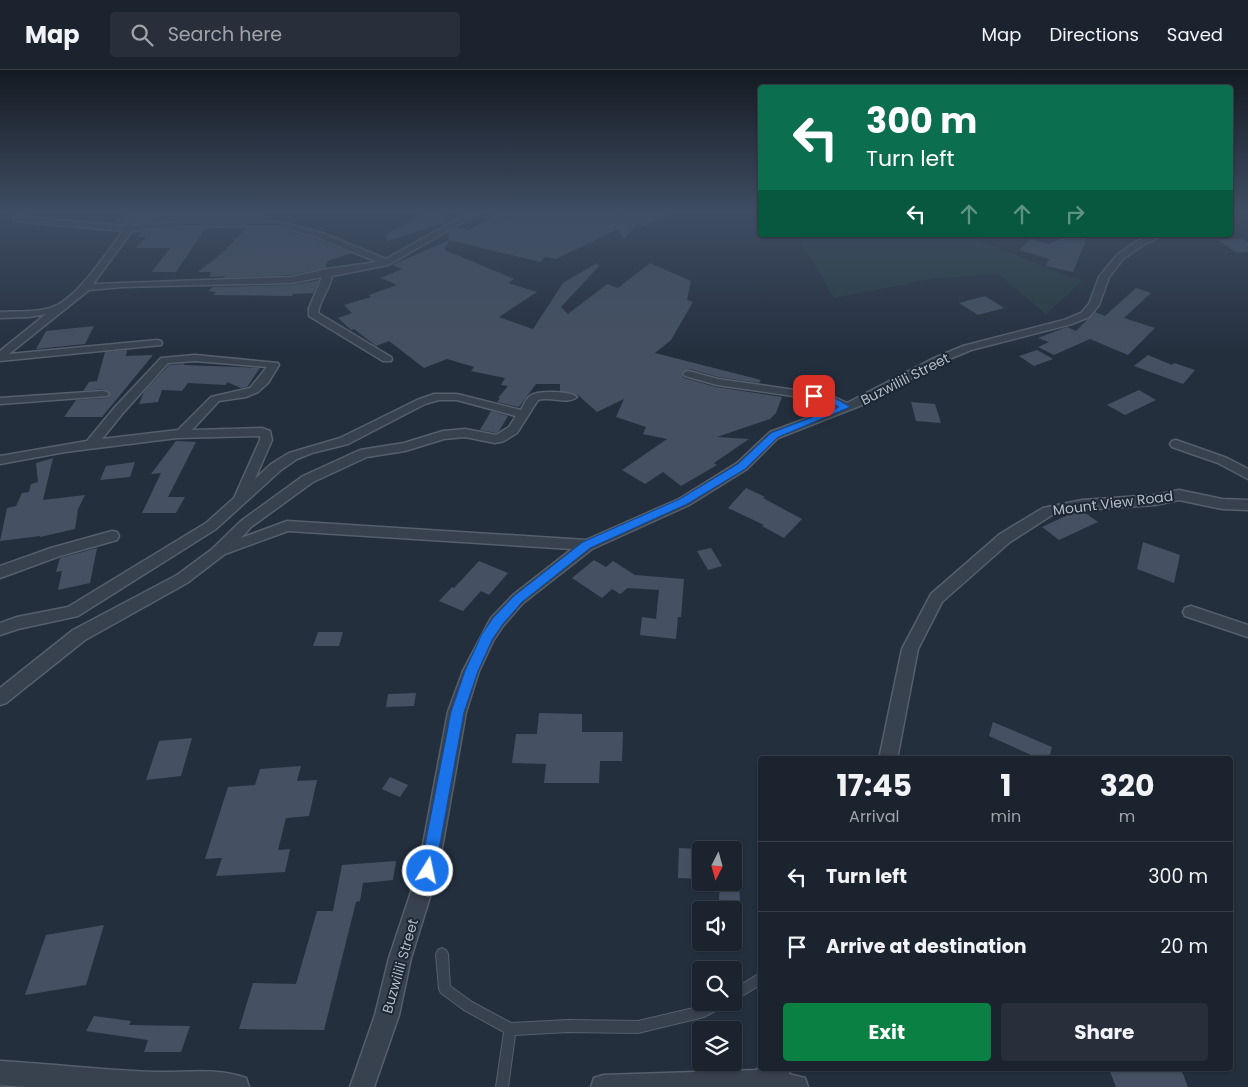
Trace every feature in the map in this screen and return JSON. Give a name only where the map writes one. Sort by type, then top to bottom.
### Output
[{"type":"street","points":[[0,357],[86,287],[106,258]]},
{"type":"street","points":[[376,258],[385,262]]},
{"type":"street","points":[[86,287],[122,284],[292,280],[385,262],[394,258]]},
{"type":"street","name":"Buzwilili Street","points":[[362,1087],[386,1015],[400,958],[428,871],[457,712],[471,671],[487,638],[497,622],[518,599],[587,545],[684,502],[742,466],[774,435],[858,403],[936,361],[967,348],[1068,322],[1085,315],[1094,305],[1104,278],[1119,258]]},
{"type":"street","points":[[327,272],[326,285],[317,298],[313,314],[387,360]]},
{"type":"street","points":[[2,316],[58,309]]},
{"type":"street","points":[[0,357],[157,343]]},
{"type":"street","points":[[91,445],[119,410],[165,360],[217,359],[271,363],[274,365],[262,382],[251,392],[228,394],[216,399],[181,434]]},
{"type":"street","points":[[689,374],[716,382],[830,398],[846,407]]},
{"type":"street","points":[[0,401],[103,394]]},
{"type":"street","points":[[0,698],[79,635],[182,580],[216,554],[246,524],[296,486],[331,467],[364,453],[405,447],[454,433],[495,439],[500,438],[513,430],[530,404],[538,396],[571,397]]},
{"type":"street","points":[[0,629],[17,623],[72,612],[210,526],[292,456],[344,441],[434,397],[457,397],[524,414]]},
{"type":"street","points":[[0,460],[91,445],[181,434],[256,432],[266,434],[266,440],[239,500]]},
{"type":"street","points":[[1176,444],[1216,458],[1241,469],[1248,475]]},
{"type":"street","name":"Mount View Road","points":[[889,756],[910,649],[936,598],[1005,538],[1048,511],[1082,505],[1155,500],[1179,495],[1222,504],[1248,505]]},
{"type":"street","points":[[216,554],[246,540],[287,526],[587,545]]},
{"type":"street","points":[[0,572],[56,552],[112,536]]},
{"type":"street","points":[[1191,612],[1248,631]]},
{"type":"street","points":[[0,1073],[155,1084],[236,1087]]},
{"type":"street","points":[[603,1087],[769,1075],[796,1087]]},
{"type":"lane","points":[[442,954],[445,989],[468,1006],[510,1029],[568,1026],[638,1027],[704,1011]]},
{"type":"lane","points":[[742,990],[758,980]]},
{"type":"lane","points":[[502,1087],[510,1029]]},
{"type":"green space","points":[[811,258],[1024,258],[1082,281],[1046,314],[998,274],[936,278],[834,298]]},
{"type":"building","points":[[162,258],[185,258],[176,272],[152,272]]},
{"type":"building","points":[[215,258],[335,258],[328,261],[325,268],[292,275],[223,278],[225,276],[209,277],[211,272],[198,272]]},
{"type":"building","points":[[407,258],[465,258],[514,279],[508,283],[537,292],[499,317],[533,329],[563,283],[597,263],[599,266],[561,307],[568,314],[607,284],[618,288],[650,263],[691,281],[687,300],[693,302],[671,340],[655,353],[761,380],[759,383],[718,377],[690,369],[681,374],[684,378],[716,387],[782,397],[776,413],[770,419],[717,437],[749,439],[714,463],[717,465],[681,486],[663,472],[645,484],[622,470],[667,439],[643,434],[646,427],[616,417],[624,399],[597,412],[578,395],[560,391],[560,384],[536,384],[519,407],[497,402],[508,386],[501,385],[505,378],[471,371],[474,367],[447,359],[424,368],[389,341],[376,346],[354,329],[351,330],[338,318],[352,313],[344,305],[371,297],[369,295],[397,285],[381,278],[402,269],[392,265]]},
{"type":"building","points":[[525,258],[544,258],[540,262]]},
{"type":"building","points":[[1047,258],[1078,258],[1073,272],[1046,266],[1049,259]]},
{"type":"building","points":[[319,280],[313,293],[293,294],[292,296],[213,295],[216,292],[208,291],[213,287],[292,285]]},
{"type":"building","points":[[1136,288],[1151,293],[1124,318],[1155,328],[1128,355],[1090,339],[1054,355],[1038,347],[1049,342],[1038,338],[1067,327],[1076,331],[1095,312],[1105,316]]},
{"type":"building","points":[[985,296],[1004,308],[978,315],[959,303]]},
{"type":"building","points":[[94,326],[85,344],[36,349],[46,331]]},
{"type":"building","points":[[127,350],[126,356],[153,355],[102,417],[64,417],[76,400],[107,398],[110,395],[108,391],[103,389],[83,391],[89,382],[97,381],[105,352]]},
{"type":"building","points":[[1037,350],[1053,359],[1034,366],[1019,356]]},
{"type":"building","points":[[1148,355],[1172,365],[1174,363],[1195,370],[1183,384],[1134,366]]},
{"type":"building","points":[[185,364],[260,368],[247,387],[241,388],[227,382],[226,385],[188,383],[182,391],[162,390],[158,402],[139,404],[144,392],[169,365]]},
{"type":"building","points":[[1139,390],[1156,400],[1125,415],[1107,405]]},
{"type":"building","points":[[911,402],[935,404],[941,423],[916,421]]},
{"type":"building","points":[[491,411],[508,416],[496,433],[480,430]]},
{"type":"building","points":[[176,441],[196,442],[168,497],[185,497],[176,513],[142,513],[161,473],[151,474]]},
{"type":"building","points":[[53,458],[43,500],[85,495],[78,509],[75,529],[40,537],[0,541],[7,508],[16,506],[22,493],[29,492],[31,484],[38,482],[36,463]]},
{"type":"building","points":[[135,462],[130,477],[100,480],[106,466]]},
{"type":"building","points":[[746,488],[802,519],[784,538],[762,526],[764,525],[728,508]]},
{"type":"building","points":[[1084,512],[1098,522],[1059,540],[1042,527],[1070,514]]},
{"type":"building","points":[[1143,542],[1180,555],[1174,583],[1137,569]]},
{"type":"building","points":[[97,548],[90,583],[58,590],[62,571],[56,572],[60,558]]},
{"type":"building","points":[[711,548],[722,566],[708,570],[697,551]]},
{"type":"building","points":[[594,560],[606,567],[613,561],[635,575],[684,579],[681,617],[678,617],[676,639],[640,635],[642,617],[656,619],[659,590],[628,588],[620,594],[612,589],[602,598],[572,578]]},
{"type":"building","points":[[479,561],[508,573],[489,595],[481,591],[463,611],[439,601],[452,587],[454,588]]},
{"type":"building","points":[[318,632],[343,632],[339,646],[313,646]]},
{"type":"building","points":[[416,693],[414,706],[386,707],[388,694]]},
{"type":"building","points":[[539,713],[582,714],[582,732],[623,732],[622,761],[600,761],[599,783],[544,783],[546,764],[512,763],[516,734],[537,734]]},
{"type":"building","points":[[993,722],[1052,747],[1050,756],[1033,756],[989,736]]},
{"type":"building","points":[[192,738],[181,776],[146,780],[159,741]]},
{"type":"building","points":[[301,766],[297,781],[317,780],[309,816],[286,818],[278,850],[290,849],[285,872],[216,876],[222,858],[205,859],[228,787],[255,785],[260,769]]},
{"type":"building","points":[[390,777],[408,785],[400,797],[382,789]]},
{"type":"building","points":[[679,848],[692,849],[692,879],[678,878]]},
{"type":"building","points":[[396,861],[393,880],[363,883],[360,901],[356,902],[324,1030],[239,1029],[253,983],[296,984],[317,911],[333,911],[342,865]]},
{"type":"building","points":[[720,891],[739,891],[740,901],[719,900]]},
{"type":"building","points":[[104,925],[86,985],[25,995],[46,935]]},
{"type":"building","points":[[94,1016],[131,1021],[129,1025],[190,1026],[181,1052],[144,1052],[148,1040],[86,1031]]},
{"type":"building","points":[[1110,1071],[1182,1071],[1188,1087],[1116,1087]]},
{"type":"route","points":[[428,871],[457,712],[471,671],[497,622],[518,599],[587,545],[684,502],[742,466],[774,435],[846,407],[830,398],[814,396]]}]
